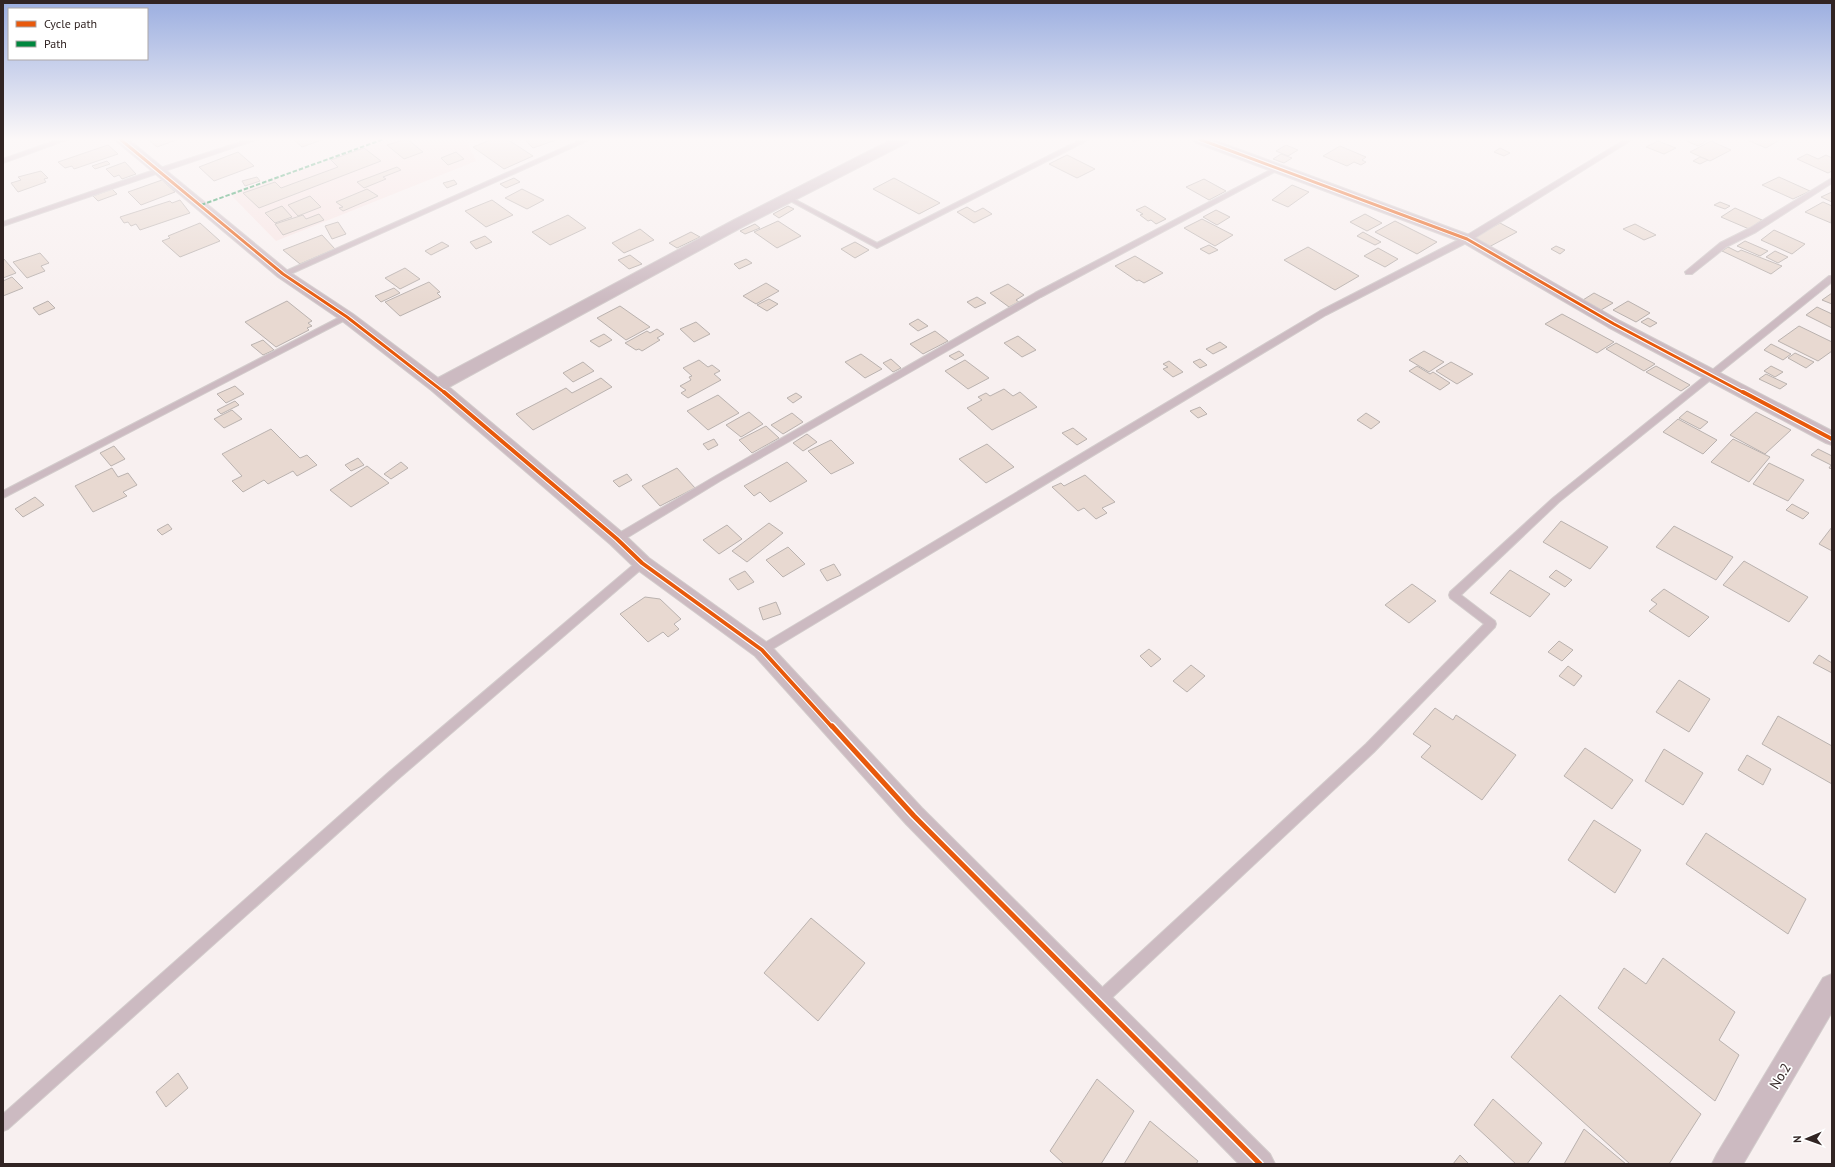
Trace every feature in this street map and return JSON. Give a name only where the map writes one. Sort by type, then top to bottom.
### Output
[{"type":"street","points":[[187,193],[283,274],[348,317],[437,386],[617,539],[642,563],[762,650],[914,816],[1260,1164]]},
{"type":"street","points":[[437,386],[739,223],[797,193]]},
{"type":"street","points":[[1346,193],[1467,239],[1614,324],[1710,376],[1832,439]]},
{"type":"street","name":"No.2","points":[[1727,1164],[1832,987]]},
{"type":"lane","points":[[3,224],[91,193]]},
{"type":"lane","points":[[283,274],[463,193]]},
{"type":"lane","points":[[788,198],[877,246],[980,193]]},
{"type":"lane","points":[[617,539],[724,475],[1038,295],[1230,193]]},
{"type":"lane","points":[[762,650],[1323,313],[1467,239],[1541,193]]},
{"type":"lane","points":[[1690,272],[1723,245],[1753,230],[1811,193]]},
{"type":"lane","points":[[1098,1002],[1370,748],[1490,624],[1454,595],[1556,500],[1832,278]]},
{"type":"lane","points":[[3,495],[348,317]]},
{"type":"lane","points":[[3,1124],[393,776],[642,563]]},
{"type":"shaded area","points":[[232,193],[395,193],[276,241],[230,194]]},
{"type":"building","points":[[100,193],[117,194],[98,201],[93,196]]},
{"type":"building","points":[[129,193],[171,193],[141,205]]},
{"type":"building","points":[[243,193],[297,193],[259,208]]},
{"type":"building","points":[[356,193],[374,193],[378,196],[343,211],[339,208],[343,207],[336,202]]},
{"type":"building","points":[[514,193],[531,193],[544,200],[527,209],[505,198]]},
{"type":"building","points":[[881,193],[922,193],[940,203],[919,214]]},
{"type":"building","points":[[1197,193],[1221,193],[1209,200]]},
{"type":"building","points":[[1281,193],[1307,193],[1288,207],[1272,200]]},
{"type":"building","points":[[1781,193],[1805,193],[1793,199]]},
{"type":"building","points":[[1832,193],[1832,202],[1821,197]]},
{"type":"building","points":[[310,196],[321,207],[298,216],[288,205]]},
{"type":"building","points":[[180,200],[190,213],[140,230],[136,224],[131,226],[128,222],[124,223],[120,217],[170,201],[172,203]]},
{"type":"building","points":[[492,200],[513,215],[486,227],[465,211]]},
{"type":"building","points":[[1720,202],[1730,206],[1725,209],[1714,205]]},
{"type":"building","points":[[1823,202],[1832,206],[1831,223],[1805,212]]},
{"type":"building","points":[[282,206],[292,217],[275,223],[265,213]]},
{"type":"building","points":[[788,206],[794,209],[779,218],[773,214]]},
{"type":"building","points":[[1145,206],[1166,219],[1156,224],[1151,220],[1148,221],[1140,215],[1143,214],[1136,210]]},
{"type":"building","points":[[967,207],[975,212],[983,208],[992,214],[974,223],[957,212]]},
{"type":"building","points":[[1735,208],[1762,220],[1749,229],[1721,217]]},
{"type":"building","points":[[1216,210],[1230,217],[1217,225],[1203,217]]},
{"type":"building","points":[[319,214],[324,220],[283,235],[275,224],[303,215],[306,219]]},
{"type":"building","points":[[1365,214],[1382,223],[1367,231],[1350,222]]},
{"type":"building","points":[[568,215],[586,228],[550,245],[532,232]]},
{"type":"building","points":[[1202,219],[1233,235],[1215,246],[1184,228]]},
{"type":"building","points":[[778,221],[801,236],[777,248],[754,232]]},
{"type":"building","points":[[1395,221],[1437,242],[1417,254],[1375,232]]},
{"type":"building","points":[[338,222],[346,234],[332,239],[325,226]]},
{"type":"building","points":[[200,223],[220,241],[180,257],[162,241],[170,238],[168,236]]},
{"type":"building","points":[[1500,223],[1517,232],[1487,248],[1470,239]]},
{"type":"building","points":[[755,224],[760,228],[745,234],[740,231]]},
{"type":"building","points":[[1635,224],[1656,235],[1644,240],[1623,229]]},
{"type":"building","points":[[640,229],[654,240],[624,253],[612,243]]},
{"type":"building","points":[[1774,230],[1805,244],[1792,254],[1761,240]]},
{"type":"building","points":[[691,232],[700,237],[677,248],[669,243]]},
{"type":"building","points":[[1363,232],[1381,242],[1375,245],[1357,236]]},
{"type":"building","points":[[322,235],[335,249],[300,264],[283,250]]},
{"type":"building","points":[[485,236],[492,242],[476,249],[470,242]]},
{"type":"building","points":[[1745,241],[1768,251],[1760,256],[1737,246]]},
{"type":"building","points":[[442,242],[449,246],[431,255],[425,251]]},
{"type":"building","points":[[855,242],[869,250],[855,258],[841,249]]},
{"type":"building","points":[[1209,245],[1218,250],[1209,254],[1200,249]]},
{"type":"building","points":[[1556,246],[1565,250],[1560,254],[1551,249]]},
{"type":"building","points":[[1308,247],[1359,276],[1335,290],[1284,260]]},
{"type":"building","points":[[1728,247],[1738,252],[1741,250],[1782,266],[1771,274],[1722,251]]},
{"type":"building","points":[[1378,248],[1398,259],[1385,267],[1364,256]]},
{"type":"building","points":[[1775,251],[1788,257],[1778,263],[1766,257]]},
{"type":"building","points":[[40,253],[49,263],[41,266],[45,271],[27,278],[13,262]]},
{"type":"building","points":[[630,255],[642,264],[629,269],[618,260]]},
{"type":"building","points":[[1135,256],[1163,273],[1144,283],[1139,280],[1137,281],[1115,266]]},
{"type":"building","points":[[4,259],[16,273],[3,278]]},
{"type":"building","points":[[746,259],[752,263],[739,269],[734,264]]},
{"type":"building","points":[[405,268],[420,279],[400,289],[385,278]]},
{"type":"building","points":[[12,277],[23,288],[3,296],[3,281]]},
{"type":"building","points":[[429,282],[440,292],[437,293],[441,297],[400,316],[385,302]]},
{"type":"building","points":[[766,283],[779,291],[756,304],[743,296]]},
{"type":"building","points":[[1008,284],[1024,295],[1016,300],[1019,302],[1009,307],[990,293]]},
{"type":"building","points":[[394,288],[400,293],[381,302],[375,296]]},
{"type":"building","points":[[1594,293],[1613,303],[1601,310],[1583,300]]},
{"type":"building","points":[[1832,293],[1832,304],[1822,300]]},
{"type":"building","points":[[977,297],[986,303],[975,308],[967,302]]},
{"type":"building","points":[[769,299],[778,304],[767,311],[757,305]]},
{"type":"building","points":[[48,301],[55,308],[39,315],[33,308]]},
{"type":"building","points":[[287,301],[312,321],[308,323],[312,326],[307,328],[309,330],[276,347],[245,322]]},
{"type":"building","points":[[1628,301],[1650,313],[1636,322],[1613,310]]},
{"type":"building","points":[[620,306],[650,327],[626,340],[597,318]]},
{"type":"building","points":[[1817,307],[1832,314],[1832,328],[1806,315]]},
{"type":"building","points":[[1562,314],[1614,342],[1597,353],[1545,324]]},
{"type":"building","points":[[1648,318],[1657,323],[1650,327],[1641,322]]},
{"type":"building","points":[[918,319],[928,326],[918,331],[909,324]]},
{"type":"building","points":[[696,322],[710,334],[694,342],[680,329]]},
{"type":"building","points":[[1799,326],[1832,342],[1832,351],[1818,361],[1778,341]]},
{"type":"building","points":[[657,329],[664,334],[657,338],[660,340],[642,351],[639,349],[636,350],[625,343],[647,331],[650,333]]},
{"type":"building","points":[[935,331],[948,341],[923,354],[910,344]]},
{"type":"building","points":[[604,334],[612,340],[599,347],[590,341]]},
{"type":"building","points":[[1018,336],[1036,350],[1022,357],[1004,343]]},
{"type":"building","points":[[263,340],[274,350],[263,355],[251,345]]},
{"type":"building","points":[[1220,342],[1227,347],[1213,354],[1206,349]]},
{"type":"building","points":[[1616,343],[1655,364],[1644,371],[1606,349]]},
{"type":"building","points":[[1771,344],[1791,354],[1783,360],[1764,350]]},
{"type":"building","points":[[959,351],[964,355],[955,360],[949,356]]},
{"type":"building","points":[[1424,351],[1444,362],[1429,372],[1409,360]]},
{"type":"building","points":[[1795,353],[1814,362],[1806,368],[1788,358]]},
{"type":"building","points":[[861,354],[882,369],[865,378],[845,362]]},
{"type":"building","points":[[891,359],[901,368],[893,372],[883,363]]},
{"type":"building","points":[[1200,359],[1207,365],[1200,368],[1193,362]]},
{"type":"building","points":[[699,360],[708,367],[712,365],[720,371],[714,374],[721,380],[688,398],[681,393],[686,390],[680,386],[691,380],[689,377],[692,376],[683,368]]},
{"type":"building","points":[[965,360],[989,378],[968,389],[945,371]]},
{"type":"building","points":[[1169,361],[1183,372],[1173,377],[1163,369],[1168,367],[1163,364]]},
{"type":"building","points":[[583,362],[594,371],[573,382],[563,373]]},
{"type":"building","points":[[1451,362],[1473,374],[1457,384],[1436,371]]},
{"type":"building","points":[[1417,366],[1430,374],[1433,372],[1450,383],[1440,390],[1409,371]]},
{"type":"building","points":[[1656,366],[1690,385],[1681,391],[1646,372]]},
{"type":"building","points":[[1771,366],[1783,372],[1775,377],[1764,371]]},
{"type":"building","points":[[1766,374],[1787,384],[1780,389],[1759,379]]},
{"type":"building","points":[[601,378],[612,387],[533,430],[516,414],[566,388],[572,393]]},
{"type":"building","points":[[235,386],[244,394],[226,403],[217,394]]},
{"type":"building","points":[[1004,389],[1013,396],[1020,392],[1037,407],[992,430],[967,408],[982,400],[978,397],[986,393],[990,396]]},
{"type":"building","points":[[796,393],[802,397],[793,403],[787,398]]},
{"type":"building","points":[[718,395],[739,413],[708,430],[687,411]]},
{"type":"building","points":[[235,401],[239,405],[221,414],[217,410]]},
{"type":"building","points":[[1200,407],[1207,414],[1198,418],[1190,411]]},
{"type":"building","points":[[232,410],[242,419],[224,428],[214,419]]},
{"type":"building","points":[[1687,411],[1708,422],[1700,429],[1679,418]]},
{"type":"building","points":[[749,412],[763,424],[741,437],[726,425]]},
{"type":"building","points":[[1756,412],[1791,430],[1765,454],[1730,435]]},
{"type":"building","points":[[792,413],[803,422],[783,434],[771,425]]},
{"type":"building","points":[[1366,413],[1380,422],[1371,429],[1357,420]]},
{"type":"building","points":[[1678,419],[1717,440],[1703,454],[1663,432]]},
{"type":"building","points":[[766,426],[779,438],[752,453],[739,440]]},
{"type":"building","points":[[1073,428],[1087,439],[1077,445],[1062,433]]},
{"type":"building","points":[[271,429],[300,458],[307,455],[317,465],[297,476],[293,471],[268,484],[264,480],[243,492],[232,481],[242,476],[222,454]]},
{"type":"building","points":[[807,434],[817,442],[803,451],[793,443]]},
{"type":"building","points":[[714,439],[718,445],[708,450],[703,444]]},
{"type":"building","points":[[1733,439],[1770,457],[1749,482],[1711,462]]},
{"type":"building","points":[[831,440],[854,463],[831,474],[808,451]]},
{"type":"building","points":[[987,444],[1014,467],[986,483],[959,459]]},
{"type":"building","points":[[114,446],[125,459],[111,466],[100,453]]},
{"type":"building","points":[[1818,449],[1832,456],[1832,469],[1829,468],[1831,465],[1811,455]]},
{"type":"building","points":[[358,458],[364,465],[351,471],[345,465]]},
{"type":"building","points":[[401,462],[408,468],[391,479],[384,474]]},
{"type":"building","points":[[787,462],[807,481],[770,502],[760,492],[754,496],[744,486]]},
{"type":"building","points":[[1769,463],[1804,480],[1788,501],[1753,484]]},
{"type":"building","points":[[367,466],[389,483],[351,507],[330,490]]},
{"type":"building","points":[[112,468],[118,477],[128,473],[137,485],[123,492],[127,496],[93,512],[75,486]]},
{"type":"building","points":[[677,468],[695,488],[660,506],[642,486]]},
{"type":"building","points":[[627,474],[632,480],[619,487],[613,481]]},
{"type":"building","points":[[1085,475],[1115,502],[1102,508],[1107,513],[1096,519],[1084,508],[1078,511],[1052,487],[1061,483],[1064,486]]},
{"type":"building","points":[[35,497],[44,505],[23,517],[15,509]]},
{"type":"building","points":[[1792,504],[1809,513],[1803,519],[1786,510]]},
{"type":"building","points":[[1561,521],[1608,547],[1590,569],[1543,542]]},
{"type":"building","points":[[769,523],[783,533],[747,562],[732,551]]},
{"type":"building","points":[[168,524],[172,529],[162,535],[157,530]]},
{"type":"building","points":[[727,525],[742,539],[719,554],[703,540]]},
{"type":"building","points":[[1674,526],[1733,557],[1716,580],[1656,547]]},
{"type":"building","points":[[1832,527],[1832,551],[1819,544]]},
{"type":"building","points":[[788,547],[805,564],[783,577],[766,560]]},
{"type":"building","points":[[1744,561],[1808,597],[1789,622],[1723,585]]},
{"type":"building","points":[[834,564],[841,575],[827,581],[820,570]]},
{"type":"building","points":[[1510,570],[1550,594],[1530,617],[1490,593]]},
{"type":"building","points":[[1556,570],[1572,580],[1565,587],[1549,577]]},
{"type":"building","points":[[745,571],[754,582],[738,590],[729,579]]},
{"type":"building","points":[[1412,584],[1436,601],[1409,623],[1385,605]]},
{"type":"building","points":[[1664,589],[1709,617],[1689,637],[1649,611],[1657,604],[1651,600]]},
{"type":"building","points":[[645,597],[660,599],[681,619],[674,624],[679,629],[668,637],[663,632],[648,642],[620,614]]},
{"type":"building","points":[[776,602],[781,614],[763,620],[759,608]]},
{"type":"building","points":[[1559,641],[1573,650],[1562,661],[1548,652]]},
{"type":"building","points":[[1149,649],[1161,659],[1151,667],[1140,656]]},
{"type":"building","points":[[1819,655],[1832,663],[1832,673],[1813,663]]},
{"type":"building","points":[[1191,665],[1205,676],[1187,692],[1173,681]]},
{"type":"building","points":[[1568,666],[1582,676],[1574,686],[1559,676]]},
{"type":"building","points":[[1679,680],[1710,699],[1689,732],[1656,712]]},
{"type":"building","points":[[1435,708],[1453,720],[1456,715],[1516,755],[1482,800],[1421,757],[1431,746],[1413,734]]},
{"type":"building","points":[[1778,716],[1832,746],[1832,784],[1762,744]]},
{"type":"building","points":[[1585,748],[1633,780],[1612,809],[1564,776]]},
{"type":"building","points":[[1664,749],[1703,773],[1683,805],[1645,781]]},
{"type":"building","points":[[1747,755],[1771,769],[1763,785],[1738,770]]},
{"type":"building","points":[[1594,820],[1641,850],[1615,893],[1568,860]]},
{"type":"building","points":[[1706,833],[1806,899],[1788,934],[1686,864]]},
{"type":"building","points":[[811,918],[865,963],[818,1021],[764,973]]},
{"type":"building","points":[[1663,958],[1735,1012],[1719,1040],[1739,1055],[1715,1101],[1598,1008],[1624,968],[1646,984]]},
{"type":"building","points":[[1560,995],[1701,1114],[1669,1164],[1630,1164],[1511,1057]]},
{"type":"building","points":[[178,1073],[188,1088],[166,1107],[156,1092]]},
{"type":"building","points":[[1097,1079],[1134,1111],[1101,1164],[1064,1164],[1050,1151]]},
{"type":"building","points":[[1493,1099],[1542,1143],[1527,1164],[1516,1164],[1474,1125]]},
{"type":"building","points":[[1150,1121],[1198,1161],[1196,1164],[1124,1164]]},
{"type":"building","points":[[1584,1129],[1626,1164],[1564,1164]]},
{"type":"building","points":[[1460,1155],[1469,1164],[1453,1164]]},
{"type":"marked path","points":[[201,205],[233,193]]},
{"type":"cycle path","points":[[186,193],[283,274],[347,317],[437,386],[617,539],[642,563],[762,650],[914,816],[1260,1164]]},
{"type":"cycle path","points":[[1345,193],[1467,239],[1614,324],[1832,439]]}]
